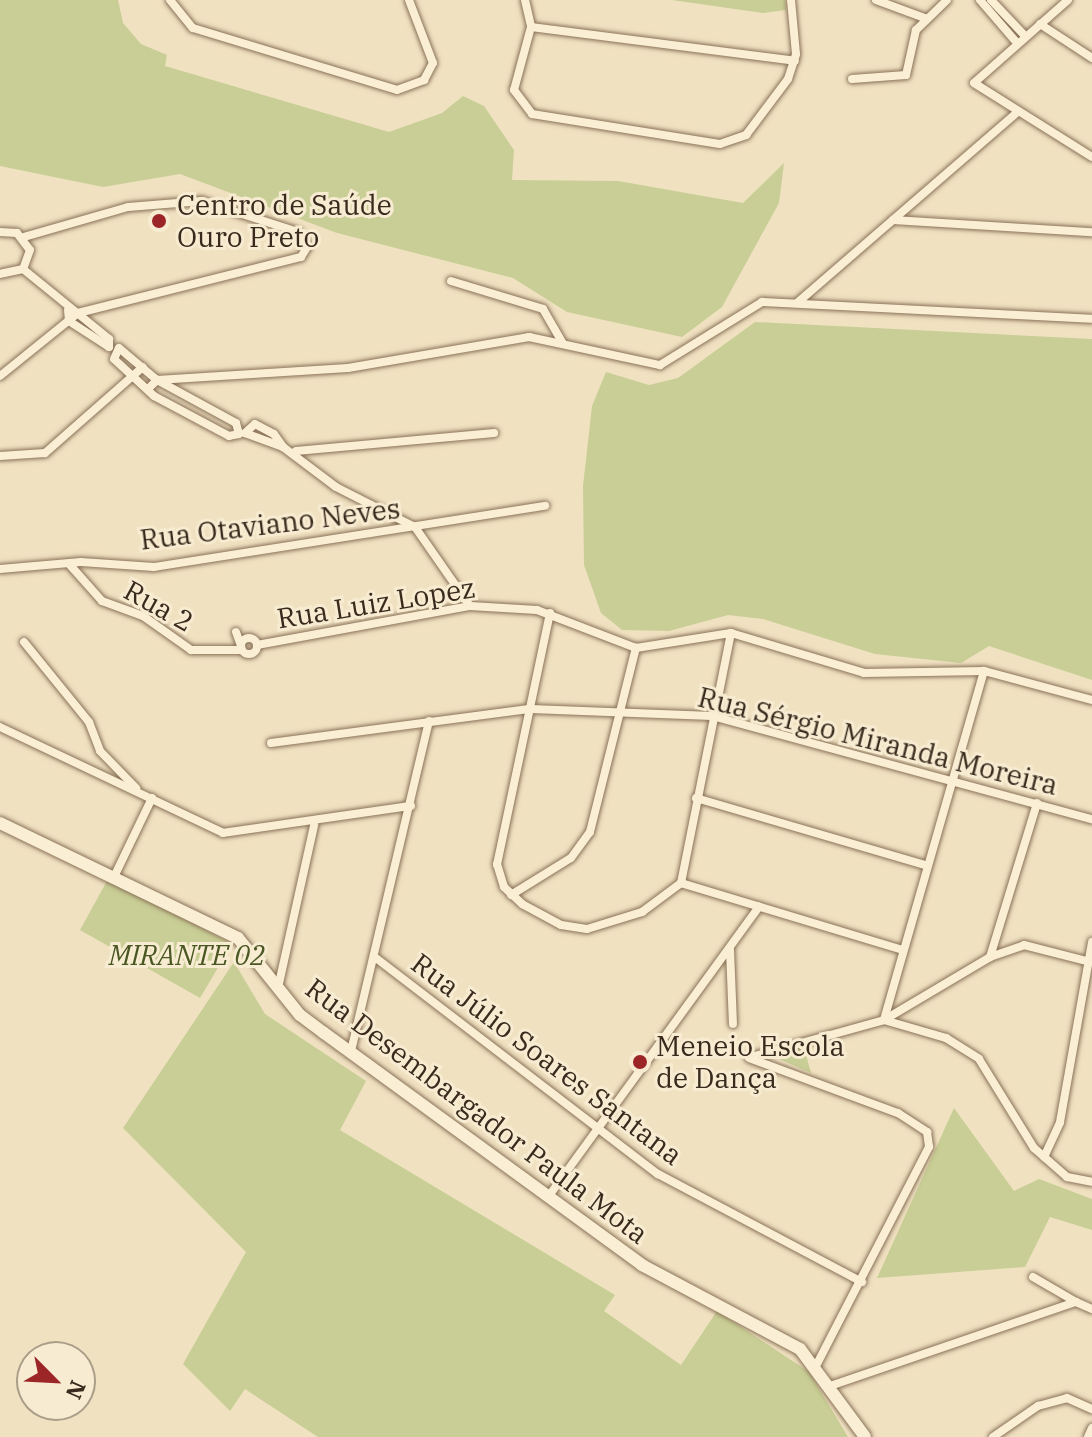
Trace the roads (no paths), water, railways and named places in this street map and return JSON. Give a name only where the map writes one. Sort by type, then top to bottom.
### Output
[{"type":"street","points":[[170,0],[193,28],[397,90],[424,80],[433,63],[409,0]]},
{"type":"street","points":[[525,0],[531,27],[513,78],[518,100],[532,114],[720,144],[746,135],[795,61],[791,0]]},
{"type":"street","points":[[876,0],[927,19]]},
{"type":"street","points":[[852,79],[906,75],[916,30],[947,0]]},
{"type":"street","points":[[980,0],[1017,43]]},
{"type":"street","points":[[991,0],[1025,36]]},
{"type":"street","points":[[1068,0],[974,83],[1015,114],[1092,157]]},
{"type":"street","points":[[1040,24],[1092,58]]},
{"type":"street","points":[[531,27],[795,61]]},
{"type":"street","points":[[796,303],[1015,114]]},
{"type":"street","points":[[0,232],[24,237],[128,207],[202,201],[298,232],[308,246],[301,257],[78,313],[0,376]]},
{"type":"street","points":[[892,220],[1092,232]]},
{"type":"street","points":[[0,274],[23,269],[30,257],[24,237]]},
{"type":"street","points":[[23,269],[68,310],[78,313],[109,339],[109,347],[69,321]]},
{"type":"street","points":[[451,281],[543,309],[563,343]]},
{"type":"street","points":[[148,389],[157,380],[348,368],[489,340],[563,343],[645,364],[688,353],[753,303],[1092,319]]},
{"type":"street","points":[[68,310],[69,321]]},
{"type":"street","points":[[116,350],[157,380],[236,423],[239,434],[229,436],[148,389],[114,359],[116,350]]},
{"type":"street","points":[[0,456],[45,453],[143,367]]},
{"type":"street","points":[[283,447],[296,451],[494,433]]},
{"type":"street","points":[[296,451],[336,487],[415,527],[470,606]]},
{"type":"street","name":"Rua Otaviano Neves","points":[[0,569],[70,565],[154,567],[545,506]]},
{"type":"street","name":"Rua 2","points":[[70,565],[102,601],[143,616],[191,650],[241,648],[247,638],[257,645]]},
{"type":"street","name":"Rua Luiz Lopez","points":[[257,645],[470,606],[550,613],[636,648]]},
{"type":"street","points":[[550,613],[531,709],[496,853],[511,895],[546,919],[587,929],[642,912],[681,883],[731,633]]},
{"type":"street","points":[[236,632],[241,648]]},
{"type":"street","points":[[511,895],[584,843],[622,710],[636,648],[731,633],[864,673],[984,671],[1092,700]]},
{"type":"street","points":[[24,642],[136,789]]},
{"type":"street","points":[[884,1020],[925,865],[984,671]]},
{"type":"street","name":"Rua Sérgio Miranda Moreira","points":[[271,743],[531,709],[622,710],[712,716],[1092,819]]},
{"type":"street","points":[[351,1051],[376,958],[429,721]]},
{"type":"street","points":[[0,727],[223,833],[314,825],[411,806]]},
{"type":"street","points":[[113,879],[152,798]]},
{"type":"street","points":[[696,798],[925,865]]},
{"type":"street","points":[[990,957],[1037,803]]},
{"type":"street","name":"Rua Desembargador Paula Mota","points":[[0,823],[113,879],[228,930],[278,990],[351,1051],[551,1193],[642,1265],[772,1332],[816,1366],[833,1385],[865,1437]]},
{"type":"street","points":[[278,990],[314,825]]},
{"type":"street","points":[[681,883],[903,950]]},
{"type":"street","points":[[551,1193],[759,907]]},
{"type":"street","points":[[1044,1157],[1060,1122],[1092,942]]},
{"type":"street","points":[[816,1366],[929,1147],[927,1132],[898,1113],[749,1058],[884,1020],[990,957],[1024,945],[1087,961]]},
{"type":"street","points":[[730,950],[733,1024]]},
{"type":"street","name":"Rua Júlio Soares Santana","points":[[376,958],[601,1124],[658,1174],[862,1282]]},
{"type":"street","points":[[884,1020],[946,1038],[979,1059],[1044,1157],[1067,1177],[1092,1182]]},
{"type":"street","points":[[1033,1277],[1092,1309]]},
{"type":"street","points":[[833,1385],[1076,1302]]},
{"type":"street","points":[[993,1437],[1038,1406],[1067,1398],[1092,1409]]},
{"type":"street","points":[[1088,1437],[1092,1428]]},
{"type":"place","name":"Centro de Saúde Ouro Preto","points":[[159,221]]},
{"type":"place","name":"Meneio Escola de Dança","points":[[640,1062]]},
{"type":"park label","name":"MIRANTE 02","points":[[187,955]]}]
